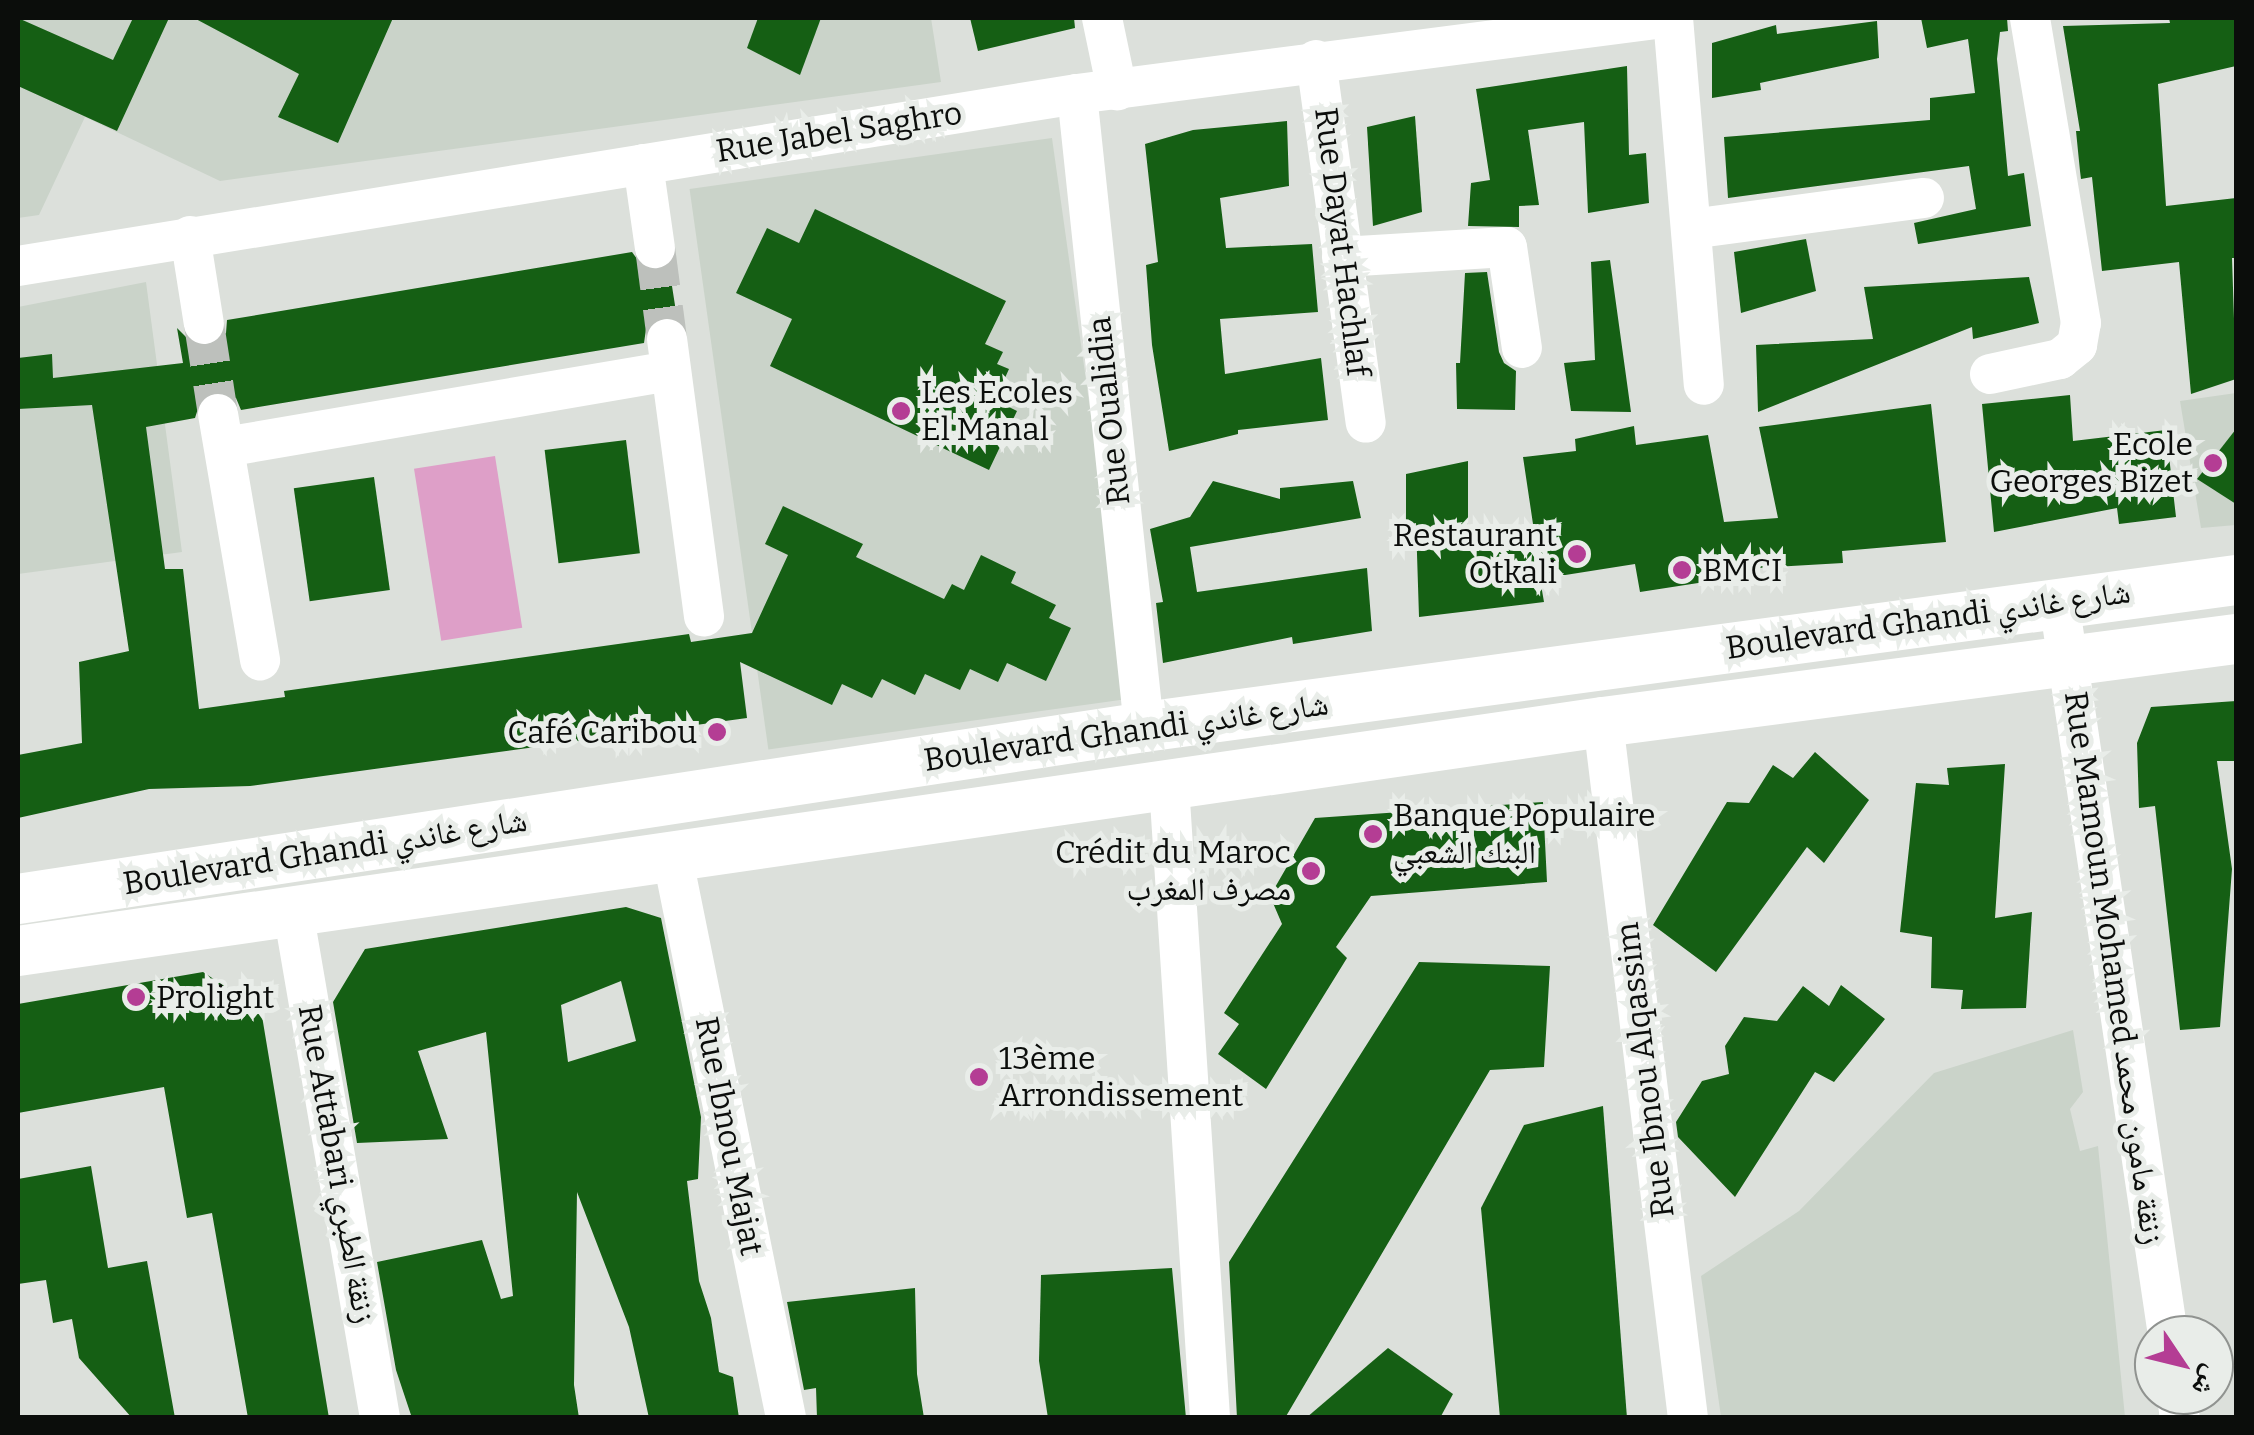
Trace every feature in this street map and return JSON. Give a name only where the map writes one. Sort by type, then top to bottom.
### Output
[{"type":"main road","name":"Boulevard Ghandi شارع غاندي","points":[[18,899],[1144,728],[2236,580]]},
{"type":"main road","name":"Boulevard Ghandi شارع غاندي","points":[[18,952],[1603,722],[2236,639]]},
{"type":"street","points":[[1102,18],[1116,90]]},
{"type":"street","name":"Rue Jabel Saghro","points":[[18,266],[1077,94],[1316,60],[1664,18]]},
{"type":"street","points":[[1673,18],[1704,385]]},
{"type":"street","points":[[1990,374],[2060,359],[2094,331],[2030,18]]},
{"type":"street","name":"Rue Dayat Hachlaf","points":[[1316,60],[1366,424]]},
{"type":"street","name":"Rue Oualidia","points":[[1077,94],[1144,728]]},
{"type":"street","points":[[644,164],[655,248]]},
{"type":"street","points":[[1691,229],[1924,198]]},
{"type":"street","points":[[190,236],[204,324]]},
{"type":"street","points":[[1342,257],[1507,248],[1522,348]]},
{"type":"street","points":[[260,660],[222,430],[669,355],[704,617]]},
{"type":"street","name":"Rue Mamoun Mohamed زنقة مامون محمد","points":[[2059,602],[2165,1315]]},
{"type":"street","name":"Rue Ibnou Alqassim","points":[[1603,722],[1688,1418]]},
{"type":"street","points":[[1169,786],[1210,1418]]},
{"type":"street","name":"Rue Ibnou Majat","points":[[672,855],[786,1418]]},
{"type":"street","name":"Rue Attabari زنقة الطبري","points":[[292,911],[380,1418]]},
{"type":"shaded area","points":[[18,18],[931,18],[941,82],[220,181],[85,117],[39,215],[18,218]]},
{"type":"shaded area","name":"Les Ecoles El Manal","points":[[1052,138],[1131,698],[768,749],[690,189]]},
{"type":"shaded area","points":[[146,282],[182,552],[18,574],[18,307]]},
{"type":"shaded area","name":"Ecole Georges Bizet","points":[[2236,393],[2236,525],[2201,528],[2180,401]]},
{"type":"shaded area","points":[[495,456],[522,628],[441,641],[414,469]]},
{"type":"shaded area","points":[[2073,1030],[2083,1092],[2070,1109],[2080,1151],[2098,1146],[2125,1417],[1721,1417],[1701,1276],[1799,1211],[1934,1073]]},
{"type":"building","points":[[18,18],[113,60],[133,18],[169,18],[117,131],[18,86]]},
{"type":"building","points":[[194,18],[393,18],[338,143],[278,117],[299,74]]},
{"type":"building","points":[[758,18],[821,18],[800,75],[747,48]]},
{"type":"building","points":[[970,18],[1074,18],[1075,28],[978,51]]},
{"type":"building","points":[[1921,18],[2007,18],[2008,31],[2000,32],[1997,59],[2008,176],[2024,173],[2031,226],[1918,244],[1914,223],[1976,209],[1969,166],[1728,198],[1724,137],[1930,120],[1930,98],[1975,93],[1968,39],[1927,48]]},
{"type":"building","points":[[2169,18],[2236,18],[2236,66],[2158,84],[2166,206],[2236,198],[2236,258],[2232,258],[2236,379],[2191,394],[2179,262],[2102,271],[2092,177],[2081,179],[2076,131],[2080,131],[2063,26],[2170,23]]},
{"type":"building","points":[[1877,21],[1879,58],[1760,83],[1761,90],[1712,98],[1712,43],[1776,25],[1777,34]]},
{"type":"building","points":[[1627,66],[1629,155],[1646,153],[1649,203],[1588,213],[1584,122],[1528,130],[1539,205],[1519,206],[1519,227],[1468,226],[1471,183],[1490,180],[1476,89]]},
{"type":"building","points":[[1415,116],[1422,212],[1373,226],[1367,127]]},
{"type":"building","points":[[1287,121],[1289,186],[1220,198],[1226,248],[1312,244],[1318,312],[1220,319],[1225,374],[1321,358],[1328,420],[1238,430],[1238,434],[1169,451],[1152,345],[1146,265],[1158,262],[1145,144],[1193,130]]},
{"type":"building","points":[[815,209],[1006,301],[985,344],[1003,352],[997,364],[1009,369],[995,400],[1017,411],[989,470],[770,366],[792,319],[736,293],[767,228],[799,243]]},
{"type":"building","points":[[1806,239],[1816,291],[1741,313],[1734,252]]},
{"type":"building","points":[[632,252],[645,270],[669,267],[677,318],[653,320],[646,329],[644,343],[241,410],[236,398],[215,391],[202,396],[195,418],[146,427],[165,569],[183,569],[199,709],[285,697],[284,691],[689,634],[691,642],[752,633],[788,555],[765,544],[783,506],[863,544],[856,557],[944,599],[952,584],[964,590],[981,555],[1016,572],[1011,583],[1056,605],[1049,618],[1071,628],[1046,681],[1007,663],[998,682],[970,669],[960,690],[925,674],[915,695],[882,679],[872,698],[842,684],[832,705],[740,662],[747,718],[250,786],[149,789],[18,818],[18,755],[82,743],[79,662],[129,651],[92,405],[18,409],[18,358],[52,354],[53,378],[183,363],[177,328],[195,346],[209,347],[226,333],[227,320]]},
{"type":"building","points":[[1610,260],[1631,412],[1571,411],[1564,363],[1595,360],[1591,262]]},
{"type":"building","points":[[1487,272],[1499,352],[1504,363],[1516,371],[1515,410],[1457,409],[1456,363],[1460,363],[1465,273]]},
{"type":"building","points":[[2029,277],[2039,323],[1973,339],[1972,327],[1758,412],[1756,345],[1873,339],[1864,287]]},
{"type":"building","points":[[2070,395],[2073,441],[2166,430],[2176,517],[2119,524],[2117,508],[1994,532],[1982,404]]},
{"type":"building","points":[[1931,404],[1946,542],[1842,551],[1843,563],[1722,570],[1724,579],[1640,592],[1635,564],[1540,579],[1544,602],[1419,617],[1416,523],[1406,525],[1406,474],[1468,461],[1468,534],[1533,524],[1523,457],[1576,451],[1575,439],[1634,426],[1636,445],[1708,435],[1724,522],[1778,518],[1759,427]]},
{"type":"building","points":[[2236,429],[2236,504],[2197,479]]},
{"type":"building","points":[[626,440],[640,553],[559,563],[545,450]]},
{"type":"building","points":[[374,477],[390,590],[310,601],[294,488]]},
{"type":"building","points":[[1213,481],[1280,499],[1280,488],[1353,481],[1361,518],[1190,547],[1197,592],[1367,568],[1372,631],[1293,644],[1292,637],[1163,663],[1156,603],[1163,602],[1150,529],[1190,517]]},
{"type":"building","points":[[2236,701],[2236,761],[2217,761],[2232,869],[2220,1027],[2180,1030],[2155,806],[2139,808],[2137,743],[2151,707]]},
{"type":"building","points":[[1815,752],[1869,800],[1824,863],[1807,847],[1716,972],[1653,925],[1727,802],[1749,803],[1773,765],[1793,778]]},
{"type":"building","points":[[2005,764],[1995,918],[2032,912],[2026,1008],[1961,1009],[1963,990],[1931,988],[1932,937],[1900,932],[1916,783],[1949,785],[1947,768]]},
{"type":"building","points":[[1543,802],[1547,882],[1371,896],[1336,947],[1347,958],[1266,1089],[1218,1054],[1239,1024],[1224,1013],[1282,924],[1270,896],[1315,818]]},
{"type":"building","points":[[626,907],[661,918],[701,1117],[698,1179],[687,1181],[699,1281],[711,1318],[719,1372],[733,1377],[739,1418],[649,1418],[629,1327],[577,1192],[574,1385],[579,1418],[412,1418],[396,1370],[377,1262],[482,1240],[501,1299],[513,1296],[486,1032],[418,1051],[448,1139],[357,1143],[333,1002],[365,949]],"holes":[[[621,981],[636,1041],[568,1062],[561,1005]]]},
{"type":"building","points":[[1419,962],[1550,966],[1544,1067],[1490,1070],[1285,1418],[1237,1418],[1229,1262]]},
{"type":"building","points":[[203,972],[261,1010],[329,1418],[248,1418],[212,1213],[187,1218],[164,1087],[18,1113],[18,1004]]},
{"type":"building","points":[[1841,985],[1885,1019],[1834,1082],[1815,1072],[1735,1197],[1678,1137],[1676,1122],[1702,1081],[1729,1074],[1725,1046],[1744,1017],[1777,1021],[1803,986],[1829,1006]]},
{"type":"building","points":[[1603,1106],[1627,1418],[1500,1418],[1481,1208],[1524,1125]]},
{"type":"building","points":[[91,1166],[108,1268],[147,1261],[175,1418],[132,1418],[79,1358],[72,1319],[53,1323],[46,1280],[18,1284],[18,1179]]},
{"type":"building","points":[[1172,1268],[1186,1418],[1048,1418],[1039,1361],[1041,1275]]},
{"type":"building","points":[[915,1288],[917,1374],[924,1418],[817,1418],[816,1388],[804,1390],[787,1302]]},
{"type":"building","points":[[1388,1348],[1453,1394],[1440,1418],[1306,1418]]},
{"type":"tunnel","points":[[655,248],[667,339]]},
{"type":"tunnel","points":[[204,324],[218,414]]},
{"type":"place","name":"Les Ecoles El Manal","points":[[901,411]]},
{"type":"place","name":"Ecole Georges Bizet","points":[[2213,463]]},
{"type":"place","name":"Restaurant Otkali","points":[[1577,554]]},
{"type":"place","name":"BMCI","points":[[1682,570]]},
{"type":"place","name":"Café Caribou","points":[[717,732]]},
{"type":"place","name":"Banque Populaire البنك الشعبي","points":[[1373,834]]},
{"type":"place","name":"Crédit du Maroc مصرف المغرب","points":[[1311,871]]},
{"type":"place","name":"Prolight","points":[[136,997]]},
{"type":"place","name":"13ème Arrondissement","points":[[979,1077]]}]
